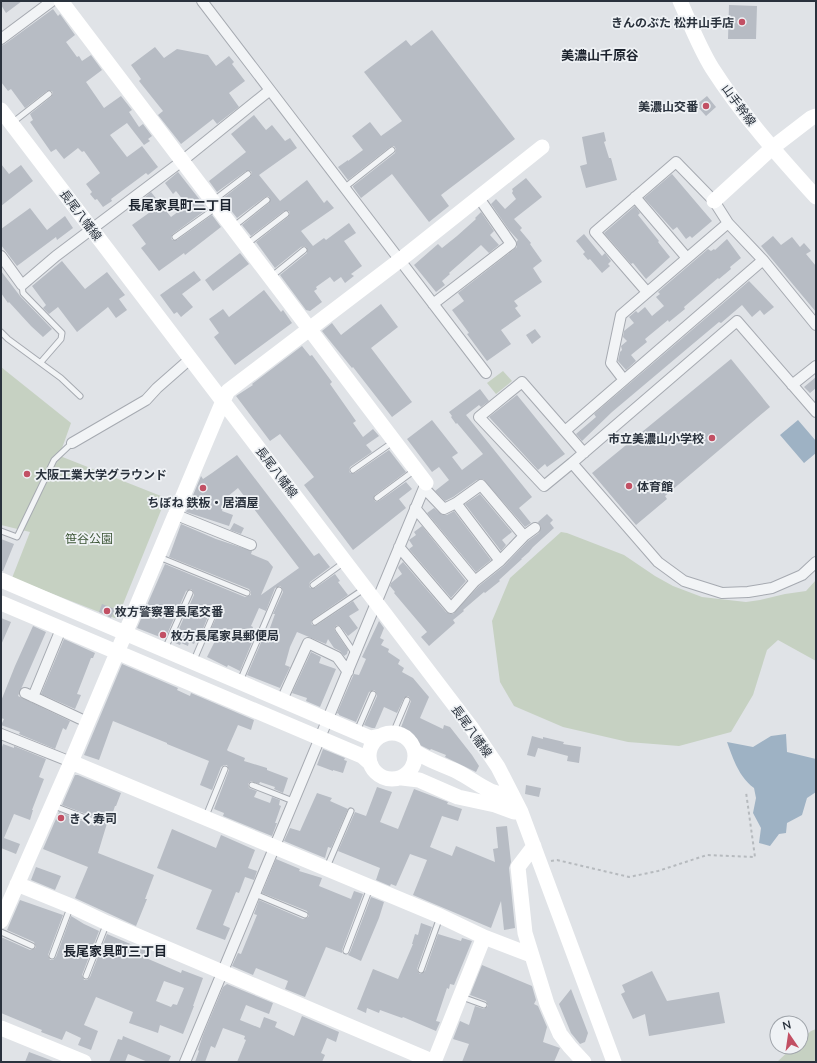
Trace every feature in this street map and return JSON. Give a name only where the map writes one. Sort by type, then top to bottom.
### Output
[{"type":"street","points":[[1,39],[52,1]]},
{"type":"street","points":[[61,1],[245,245],[310,328],[444,509],[456,504],[481,485],[524,536]]},
{"type":"street","points":[[202,1],[486,374]]},
{"type":"street","name":"山手幹線","points":[[680,1],[712,68],[772,148],[816,197]]},
{"type":"street","points":[[1,256],[22,285],[56,256],[182,161],[270,90]]},
{"type":"street","name":"長尾八幡線","points":[[1,110],[345,561],[470,727],[498,767],[522,812],[614,1062]]},
{"type":"street","points":[[714,201],[772,148],[811,118],[816,116]]},
{"type":"street","points":[[1,921],[71,762],[174,514],[222,401],[228,391],[400,260],[542,147]]},
{"type":"street","points":[[647,292],[594,232],[676,162],[714,201],[728,223],[763,260],[816,324]]},
{"type":"street","points":[[635,197],[687,258]]},
{"type":"street","points":[[434,304],[511,244],[479,198]]},
{"type":"street","points":[[624,380],[611,363],[621,315],[728,223]]},
{"type":"street","points":[[565,431],[763,260]]},
{"type":"street","points":[[584,453],[522,382],[479,417],[544,486],[584,453],[736,321],[816,412]]},
{"type":"street","points":[[72,443],[146,400],[156,388],[190,358]]},
{"type":"street","points":[[792,385],[816,366]]},
{"type":"street","points":[[572,463],[658,562],[684,581],[722,593],[748,592],[772,588],[784,583],[802,575],[816,562]]},
{"type":"street","points":[[185,1062],[425,485]]},
{"type":"street","points":[[456,504],[500,561]]},
{"type":"street","points":[[415,508],[475,582]]},
{"type":"street","points":[[174,514],[251,545]]},
{"type":"street","points":[[399,547],[451,608],[475,582],[500,561],[524,536],[535,528]]},
{"type":"street","points":[[1,580],[370,738],[386,735],[402,735],[413,745],[416,752],[414,767],[402,778],[395,780],[387,779],[376,773],[370,763],[362,756],[1,603]]},
{"type":"street","points":[[58,605],[55,626],[29,695],[88,722]]},
{"type":"street","points":[[282,700],[308,644],[337,657],[348,672]]},
{"type":"street","points":[[185,681],[193,662]]},
{"type":"street","points":[[253,710],[262,692]]},
{"type":"street","points":[[1,734],[440,916],[484,937],[531,955]]},
{"type":"street","points":[[370,763],[369,756],[374,741],[386,735]]},
{"type":"street","points":[[416,752],[427,759],[458,772],[492,792],[504,796],[512,794]]},
{"type":"street","points":[[402,778],[419,780],[458,797],[495,805],[514,812],[522,812]]},
{"type":"street","points":[[534,846],[518,867],[525,933],[547,1004],[560,1034],[584,1062]]},
{"type":"street","points":[[17,884],[434,1062],[459,996],[484,937]]},
{"type":"street","points":[[1,1028],[84,1062]]},
{"type":"lane","points":[[11,123],[49,94]]},
{"type":"lane","points":[[344,188],[392,150]]},
{"type":"lane","points":[[175,237],[248,174]]},
{"type":"lane","points":[[232,227],[267,200]]},
{"type":"lane","points":[[245,245],[286,214]]},
{"type":"lane","points":[[270,277],[304,250]]},
{"type":"lane","points":[[22,285],[23,293],[62,333],[60,339],[41,362]]},
{"type":"lane","points":[[1,332],[8,339],[61,378],[80,396]]},
{"type":"lane","points":[[353,470],[394,441]]},
{"type":"lane","points":[[1,531],[17,537],[54,460],[72,443]]},
{"type":"lane","points":[[377,498],[416,470]]},
{"type":"lane","points":[[157,556],[247,593]]},
{"type":"lane","points":[[313,585],[345,561]]},
{"type":"lane","points":[[315,622],[365,588]]},
{"type":"lane","points":[[240,682],[279,590]]},
{"type":"lane","points":[[165,650],[190,593]]},
{"type":"lane","points":[[193,662],[214,613]]},
{"type":"lane","points":[[338,629],[355,654]]},
{"type":"lane","points":[[357,732],[373,694]]},
{"type":"lane","points":[[386,735],[407,700]]},
{"type":"lane","points":[[205,818],[225,769]]},
{"type":"lane","points":[[252,784],[294,801]]},
{"type":"lane","points":[[52,805],[96,822]]},
{"type":"lane","points":[[326,869],[351,811]]},
{"type":"lane","points":[[346,951],[370,887]]},
{"type":"lane","points":[[255,894],[304,915]]},
{"type":"lane","points":[[52,956],[71,906]]},
{"type":"lane","points":[[421,970],[440,916]]},
{"type":"lane","points":[[86,976],[107,923]]},
{"type":"lane","points":[[1,932],[32,946]]},
{"type":"lane","points":[[459,996],[484,1005]]},
{"type":"path","points":[[541,863],[557,860],[629,877],[658,871],[707,855],[755,857],[746,792]]},
{"type":"green space","name":"笹谷公園","points":[[1,367],[71,423],[56,465],[60,456],[166,498],[117,619],[12,578],[30,532],[1,525]]},
{"type":"green space","points":[[503,371],[512,381],[496,394],[487,383]]},
{"type":"green space","points":[[561,532],[624,555],[673,586],[702,597],[746,602],[760,600],[806,591],[816,580],[816,661],[778,640],[767,650],[753,695],[731,732],[679,746],[628,742],[563,727],[514,706],[500,682],[492,621],[510,578]]},
{"type":"green space","points":[[816,1029],[816,1062],[777,1062],[784,1055],[809,1055],[809,1033]]},
{"type":"water","points":[[798,420],[816,441],[816,453],[804,463],[780,435]]},
{"type":"water","points":[[786,734],[787,752],[816,759],[816,792],[807,798],[802,815],[787,823],[786,833],[779,834],[770,846],[759,843],[761,828],[753,813],[756,798],[754,788],[740,773],[727,742],[753,747],[771,736]]},
{"type":"building","points":[[1,1],[22,1],[6,13],[1,5]]},
{"type":"building","name":"きんのぶた 松井山手店","points":[[729,5],[757,6],[756,39],[728,39]]},
{"type":"building","points":[[53,9],[58,16],[60,14],[75,35],[66,42],[77,57],[79,56],[82,61],[91,55],[102,70],[86,82],[104,108],[121,96],[132,110],[129,112],[139,127],[143,124],[152,136],[148,139],[150,141],[144,145],[127,123],[110,135],[127,157],[142,146],[158,167],[148,175],[146,173],[111,199],[112,201],[103,207],[97,199],[95,200],[90,194],[92,192],[86,184],[100,173],[84,151],[82,152],[78,148],[64,159],[56,149],[51,152],[30,122],[33,120],[30,114],[51,97],[53,94],[52,91],[47,91],[25,108],[11,89],[8,91],[1,82],[1,46]]},
{"type":"building","points":[[432,30],[515,139],[441,195],[449,206],[429,222],[392,174],[361,198],[353,187],[395,153],[396,149],[394,146],[390,147],[348,180],[338,167],[363,150],[352,136],[370,122],[381,136],[402,121],[364,72],[406,40],[411,46]]},
{"type":"building","points":[[155,47],[164,58],[177,49],[208,55],[216,66],[229,56],[234,62],[232,64],[245,81],[229,93],[239,107],[217,124],[213,119],[181,144],[158,115],[163,111],[139,81],[141,79],[131,65]]},
{"type":"building","name":"美濃山交番","points":[[707,96],[716,107],[706,116],[696,105]]},
{"type":"building","points":[[254,115],[266,130],[272,125],[285,141],[290,138],[297,148],[259,175],[280,201],[307,180],[324,203],[327,200],[334,208],[301,231],[313,246],[324,238],[326,240],[349,223],[356,233],[344,241],[362,266],[351,274],[354,276],[345,283],[341,277],[334,282],[330,277],[316,287],[317,289],[314,291],[322,302],[310,311],[306,310],[280,275],[307,253],[307,248],[305,246],[301,247],[275,268],[256,242],[288,217],[290,214],[289,211],[284,211],[251,236],[242,225],[269,203],[270,198],[268,196],[265,197],[237,218],[222,199],[250,177],[252,174],[251,171],[246,171],[217,192],[209,181],[246,152],[231,134]]},
{"type":"building","points":[[604,132],[606,141],[604,142],[609,158],[611,158],[617,180],[586,188],[580,166],[587,164],[582,137]]},
{"type":"building","points":[[1,164],[9,174],[21,165],[33,181],[1,206]]},
{"type":"building","points":[[178,172],[207,209],[173,234],[171,237],[172,240],[177,240],[212,215],[221,227],[185,255],[184,253],[159,271],[141,248],[146,244],[132,225],[153,210],[144,198],[151,192],[171,217],[187,205],[176,191],[173,194],[165,183]]},
{"type":"building","points":[[672,174],[712,221],[692,238],[690,236],[686,239],[677,227],[673,230],[644,198]]},
{"type":"building","points":[[526,178],[542,197],[514,219],[522,228],[520,230],[531,243],[530,244],[542,261],[533,268],[542,282],[514,301],[518,306],[515,308],[521,316],[501,330],[511,344],[487,361],[467,334],[469,333],[452,310],[464,301],[458,293],[517,247],[518,240],[509,230],[491,204],[496,199],[505,209],[516,199],[512,193],[512,189]]},
{"type":"building","points":[[635,206],[640,213],[638,215],[670,257],[646,279],[604,233]]},
{"type":"building","points":[[30,208],[47,230],[65,216],[73,228],[57,240],[56,237],[17,266],[1,245],[1,229]]},
{"type":"building","points":[[481,212],[494,231],[490,235],[499,245],[489,253],[481,245],[449,273],[450,274],[442,281],[445,285],[436,292],[414,265],[438,244],[442,248],[476,219],[475,218]]},
{"type":"building","points":[[584,234],[602,256],[605,253],[611,261],[608,264],[610,266],[602,273],[590,259],[588,260],[583,254],[585,252],[576,241]]},
{"type":"building","points":[[773,236],[781,245],[792,237],[800,247],[804,243],[811,251],[806,254],[816,266],[816,312],[761,246]]},
{"type":"building","points":[[727,239],[741,258],[730,267],[731,269],[684,307],[685,309],[669,322],[668,320],[645,339],[647,342],[631,355],[636,361],[626,370],[618,361],[622,350],[621,346],[627,341],[623,337],[624,331],[634,323],[629,317],[636,311],[638,313],[645,307],[652,316],[664,306],[656,297],[660,294],[658,292],[708,249],[711,251],[714,249],[715,250]]},
{"type":"building","points":[[240,253],[249,264],[213,291],[205,280]]},
{"type":"building","points":[[62,261],[85,289],[107,272],[125,295],[119,299],[127,310],[116,318],[108,307],[77,332],[58,307],[49,314],[43,308],[46,305],[32,286]]},
{"type":"building","points":[[1,271],[20,296],[52,329],[43,337],[9,302],[8,303],[1,293]]},
{"type":"building","points":[[194,271],[201,280],[182,294],[193,307],[181,317],[177,312],[174,314],[160,295]]},
{"type":"building","points":[[749,281],[774,307],[764,315],[760,310],[752,317],[742,305],[721,323],[719,322],[612,412],[582,441],[576,434],[596,417],[594,414]]},
{"type":"building","points":[[264,290],[281,312],[283,310],[292,323],[235,365],[214,337],[219,333],[209,319],[223,309],[229,317]]},
{"type":"building","points":[[381,304],[398,327],[371,348],[412,402],[392,417],[353,367],[352,368],[322,331],[332,323],[341,335]]},
{"type":"building","points":[[535,329],[541,337],[532,344],[526,335]]},
{"type":"building","points":[[302,346],[310,356],[312,355],[332,382],[330,384],[356,421],[353,423],[363,437],[373,429],[379,436],[366,445],[372,452],[350,467],[350,473],[355,473],[389,450],[406,472],[375,495],[374,500],[376,502],[379,501],[406,482],[412,489],[399,499],[406,508],[353,550],[304,485],[314,477],[280,434],[270,441],[236,396],[253,385],[252,384]]},
{"type":"building","points":[[731,359],[770,407],[665,496],[667,499],[636,525],[592,473]]},
{"type":"building","points":[[816,377],[816,388],[810,393],[804,387]]},
{"type":"building","points":[[480,389],[489,401],[481,407],[479,405],[466,415],[532,497],[519,508],[531,523],[525,527],[483,479],[477,480],[445,501],[435,491],[449,480],[439,467],[432,472],[407,439],[432,420],[458,453],[452,457],[462,470],[483,454],[457,423],[456,424],[449,412]]},
{"type":"building","points":[[517,395],[565,454],[547,467],[545,464],[538,470],[489,417]]},
{"type":"building","points":[[237,455],[314,556],[319,553],[330,567],[310,582],[310,588],[315,588],[335,574],[340,581],[338,582],[348,595],[313,619],[311,622],[312,625],[317,625],[353,601],[359,610],[349,616],[358,628],[348,636],[340,626],[337,625],[334,628],[348,650],[347,654],[344,656],[340,651],[334,648],[328,639],[326,644],[297,632],[290,647],[285,665],[290,667],[280,688],[247,675],[263,638],[266,639],[275,614],[273,614],[283,592],[280,586],[275,588],[266,611],[259,608],[251,626],[253,627],[251,633],[255,635],[240,671],[228,665],[227,667],[207,657],[215,641],[213,641],[216,633],[210,631],[218,614],[215,609],[210,611],[203,629],[201,628],[194,644],[189,642],[188,646],[173,642],[194,595],[191,589],[186,591],[165,639],[137,628],[165,564],[245,597],[251,595],[249,589],[169,557],[181,524],[216,539],[252,551],[251,554],[268,561],[273,567],[261,595],[299,568],[238,488],[227,497],[222,511],[233,515],[229,526],[186,512],[201,476],[203,479]]},
{"type":"building","points":[[480,494],[512,532],[502,540],[506,545],[501,551],[465,504]]},
{"type":"building","points":[[434,508],[442,515],[447,515],[454,511],[491,560],[476,572],[427,513]]},
{"type":"building","points":[[547,514],[553,520],[550,523],[554,528],[499,580],[500,581],[485,593],[484,592],[463,610],[464,611],[453,620],[455,623],[429,646],[421,637],[427,632],[394,593],[395,592],[390,586],[391,583],[402,574],[398,568],[399,566],[403,562],[446,612],[453,614],[479,586],[504,566],[528,541],[539,533],[541,527],[538,522]]},
{"type":"building","points":[[234,523],[244,528],[241,534],[230,530]]},
{"type":"building","points":[[422,526],[466,581],[451,598],[409,549],[413,546],[409,540],[416,535],[414,532]]},
{"type":"building","points":[[1,539],[14,544],[3,571],[1,571]]},
{"type":"building","points":[[102,604],[115,609],[111,618],[99,612]]},
{"type":"building","points":[[1,618],[11,622],[1,645]]},
{"type":"building","points":[[379,621],[384,628],[380,638],[384,640],[381,645],[389,649],[388,652],[400,660],[398,664],[404,668],[402,672],[413,678],[429,697],[420,718],[443,729],[444,725],[450,727],[479,766],[476,772],[445,757],[446,755],[431,749],[430,750],[416,743],[414,739],[415,736],[400,730],[411,701],[408,696],[404,698],[397,713],[384,707],[375,728],[364,725],[377,696],[374,690],[369,692],[356,722],[337,713],[354,674],[359,675],[366,659],[362,657]]},
{"type":"building","points":[[33,626],[46,632],[18,696],[70,721],[66,730],[63,728],[55,749],[19,734],[20,732],[1,725],[4,719],[1,718],[1,701]]},
{"type":"building","points":[[64,639],[95,653],[93,658],[91,658],[77,694],[81,695],[75,709],[41,694]]},
{"type":"building","points":[[311,652],[321,657],[319,663],[336,669],[320,707],[306,701],[307,698],[292,693]]},
{"type":"building","points":[[122,664],[178,688],[177,690],[190,696],[191,693],[254,720],[251,730],[238,725],[227,750],[245,758],[244,761],[267,768],[267,770],[288,778],[283,793],[274,789],[275,787],[260,782],[259,784],[251,781],[248,784],[249,788],[257,791],[254,797],[270,803],[272,797],[280,800],[279,805],[281,806],[272,836],[223,816],[224,813],[214,809],[229,770],[227,765],[221,767],[212,790],[200,785],[209,761],[113,721],[99,760],[84,755]]},
{"type":"building","points":[[532,736],[543,739],[543,737],[564,742],[563,744],[581,747],[579,763],[567,761],[568,756],[538,748],[535,757],[527,755]]},
{"type":"building","points":[[3,744],[14,748],[14,746],[46,759],[39,777],[44,779],[32,810],[30,820],[14,814],[4,838],[20,844],[16,854],[1,848],[1,750]]},
{"type":"building","points":[[323,749],[345,758],[344,760],[347,761],[343,773],[317,765]]},
{"type":"building","points":[[75,775],[121,793],[110,821],[108,820],[98,853],[154,875],[145,899],[147,899],[136,926],[75,898],[88,867],[43,849],[59,812],[95,826],[100,824],[100,821],[97,818],[62,805]]},
{"type":"building","points":[[526,785],[541,788],[539,797],[525,794]]},
{"type":"building","points":[[377,787],[392,792],[380,822],[398,829],[414,789],[462,809],[458,821],[442,816],[430,847],[452,856],[456,846],[495,862],[493,849],[498,848],[496,827],[507,826],[511,862],[509,868],[515,928],[504,930],[501,901],[491,928],[413,895],[427,860],[410,854],[396,886],[391,884],[390,886],[376,880],[380,868],[338,851],[355,812],[366,816]]},
{"type":"building","points":[[317,793],[332,798],[330,801],[348,809],[331,848],[328,847],[325,858],[284,841],[290,828],[300,831]]},
{"type":"building","points":[[172,829],[216,848],[221,835],[255,850],[248,868],[257,871],[254,880],[245,877],[239,893],[236,892],[223,925],[230,928],[225,940],[196,929],[212,890],[157,868]]},
{"type":"building","points":[[276,859],[300,869],[299,871],[322,878],[319,886],[351,899],[354,891],[363,894],[342,953],[326,947],[305,997],[285,989],[288,981],[256,968],[253,975],[232,966],[238,953],[241,954],[257,915],[254,914],[259,900],[303,919],[309,916],[307,911],[262,893]]},
{"type":"building","points":[[36,867],[61,876],[55,890],[31,880]]},
{"type":"building","points":[[371,897],[384,902],[361,961],[348,955]]},
{"type":"building","points":[[20,900],[63,915],[48,955],[50,960],[53,960],[56,957],[71,916],[99,931],[82,975],[84,980],[87,980],[90,977],[107,934],[149,952],[146,958],[181,973],[182,970],[203,978],[183,1034],[160,1025],[158,1033],[129,1023],[133,1012],[96,997],[84,1025],[98,1031],[91,1050],[78,1045],[81,1038],[66,1031],[62,1040],[1,1013],[1,937],[30,950],[36,947],[34,942],[7,930]],"holes":[[[164,981],[184,988],[177,1005],[173,1004],[171,1007],[156,1001]]]},
{"type":"building","points":[[421,923],[432,927],[417,969],[420,974],[425,971],[438,934],[461,941],[462,938],[472,941],[454,985],[450,984],[449,989],[447,988],[436,1021],[440,1022],[436,1031],[403,1017],[402,1018],[380,1010],[379,1013],[367,1008],[366,1013],[357,1009],[373,969],[398,979],[413,944],[415,934],[418,935]]},
{"type":"building","points":[[482,965],[532,986],[536,1000],[534,1004],[538,1006],[547,1027],[543,1042],[560,1048],[554,1062],[462,1062],[469,1044],[453,1039],[460,1021],[469,1025],[475,1006],[484,1009],[488,1006],[486,1001],[470,995]]},
{"type":"building","points":[[652,971],[667,1001],[719,992],[725,1023],[649,1036],[645,1014],[633,1019],[621,994],[625,992],[622,985]]},
{"type":"building","points":[[227,984],[273,1003],[269,1014],[246,1005],[240,1020],[260,1028],[264,1017],[277,1022],[275,1027],[294,1036],[302,1016],[339,1032],[336,1042],[327,1038],[321,1053],[325,1055],[322,1062],[237,1062],[246,1040],[244,1039],[245,1036],[223,1028],[215,1048],[211,1046],[205,1062],[195,1062],[203,1035],[223,987]]},
{"type":"building","points":[[571,989],[588,1033],[585,1042],[580,1044],[571,1033],[559,1004]]},
{"type":"building","points":[[123,1036],[171,1056],[168,1062],[148,1062],[128,1054],[125,1062],[109,1062],[118,1039],[122,1040]]},
{"type":"building","points":[[29,1052],[53,1061],[25,1062]]},
{"type":"place","name":"きんのぶた 松井山手店","points":[[742,22]]},
{"type":"place","name":"美濃山交番","points":[[706,106]]},
{"type":"place","name":"市立美濃山小学校","points":[[712,438]]},
{"type":"place","name":"大阪工業大学グラウンド","points":[[27,474]]},
{"type":"place","name":"体育館","points":[[629,486]]},
{"type":"place","name":"ちぼね 鉄板・居酒屋","points":[[203,488]]},
{"type":"place","name":"枚方警察署長尾交番","points":[[107,611]]},
{"type":"place","name":"枚方長尾家具郵便局","points":[[163,635]]},
{"type":"place","name":"きく寿司","points":[[61,818]]},
{"type":"district","name":"美濃山千原谷","points":[[600,55]]},
{"type":"district","name":"長尾家具町二丁目","points":[[180,205]]},
{"type":"district","name":"長尾家具町三丁目","points":[[115,951]]}]
